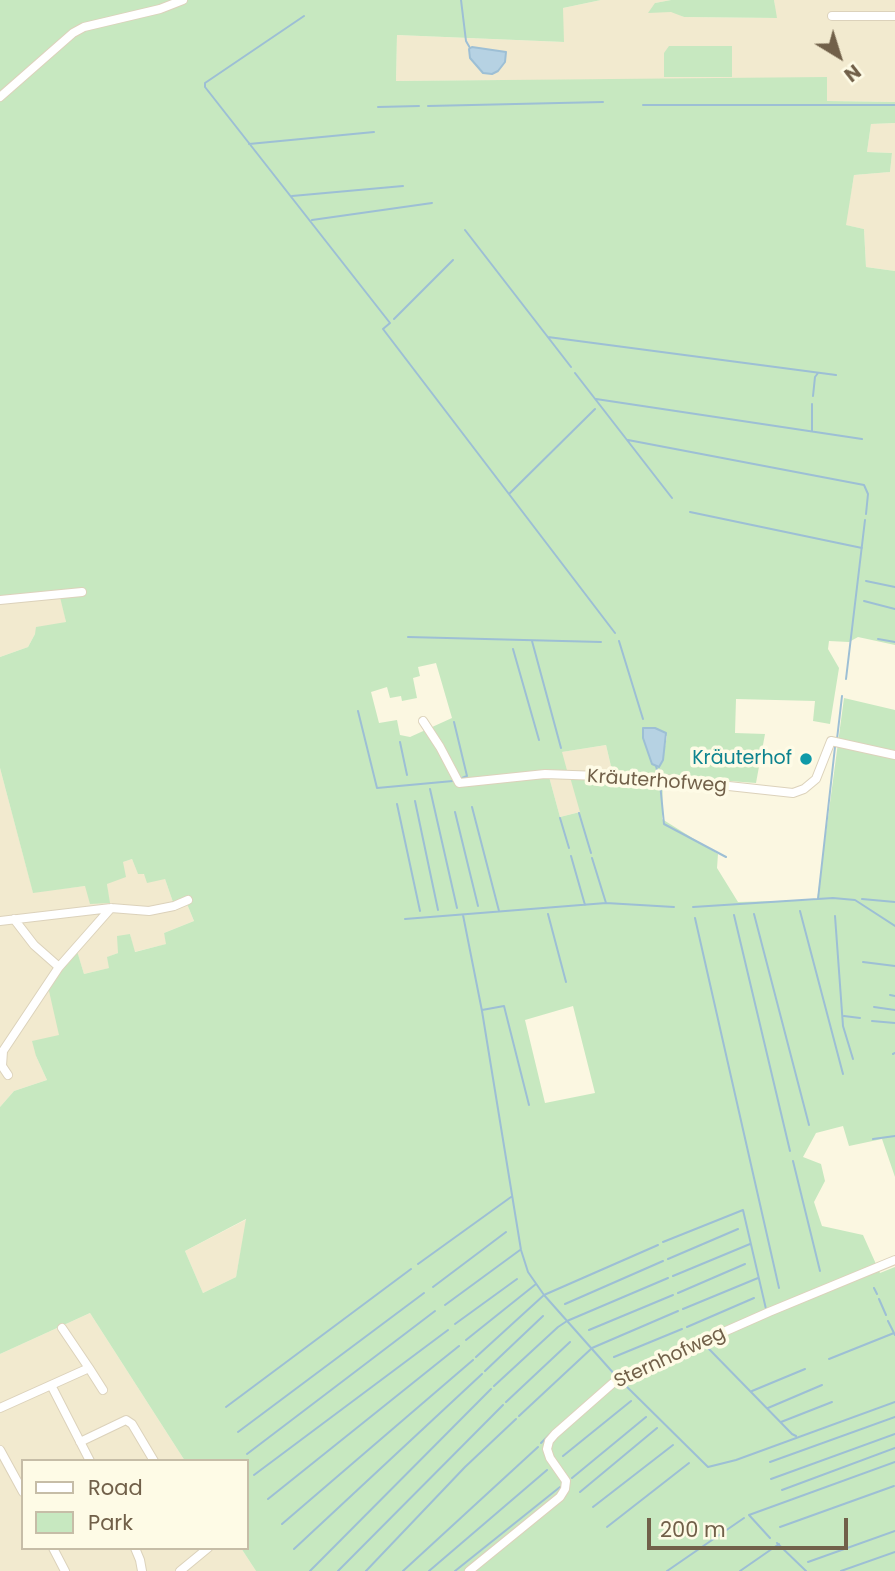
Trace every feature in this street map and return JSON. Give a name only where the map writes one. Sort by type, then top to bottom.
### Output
[{"type":"street","points":[[0,97],[84,27],[160,9],[183,0]]},
{"type":"street","points":[[832,16],[895,16]]},
{"type":"street","points":[[0,600],[82,592]]},
{"type":"street","name":"Kräuterhofweg","points":[[423,721],[460,783],[545,774],[654,778],[793,793],[804,789],[816,779],[831,741],[895,755]]},
{"type":"street","points":[[0,921],[111,908],[149,911],[188,901]]},
{"type":"street","points":[[8,1075],[2,1066],[3,1051],[59,967],[111,908]]},
{"type":"street","points":[[14,919],[34,945],[59,967]]},
{"type":"street","name":"Sternhofweg","points":[[470,1571],[560,1497],[566,1481],[550,1458],[547,1449],[549,1441],[613,1383],[769,1312],[895,1260]]},
{"type":"street","points":[[62,1328],[103,1390]]},
{"type":"street","points":[[0,1408],[89,1368]]},
{"type":"street","points":[[51,1385],[89,1459]]},
{"type":"street","points":[[80,1442],[126,1420],[132,1424],[154,1459]]},
{"type":"street","points":[[0,1450],[21,1488]]},
{"type":"street","points":[[54,1550],[65,1571]]},
{"type":"street","points":[[130,1571],[141,1569],[136,1550]]},
{"type":"street","points":[[180,1571],[206,1550]]},
{"type":"shaded area","points":[[601,0],[671,0],[655,3],[684,17],[776,18],[774,0],[895,0],[895,102],[826,101],[827,78],[396,81],[397,35],[563,42],[563,8]]},
{"type":"shaded area","points":[[895,123],[895,271],[866,267],[864,229],[845,225],[854,175],[890,172],[892,153],[867,152],[871,124]]},
{"type":"shaded area","points":[[61,597],[66,622],[35,634],[28,647],[0,657],[0,601]]},
{"type":"shaded area","points":[[606,745],[614,779],[580,812],[560,817],[548,773],[562,752]]},
{"type":"shaded area","points":[[0,768],[33,892],[85,886],[109,903],[107,884],[123,862],[132,859],[138,873],[165,879],[174,905],[187,904],[194,921],[164,933],[167,944],[134,952],[130,934],[118,953],[108,957],[110,968],[84,974],[77,952],[50,984],[60,1035],[36,1056],[47,1080],[14,1091],[0,1107]]},
{"type":"shaded area","points":[[247,1219],[236,1277],[203,1293],[185,1251]]},
{"type":"shaded area","points":[[90,1313],[184,1459],[21,1459],[21,1550],[242,1550],[256,1571],[0,1571],[0,1354]]},
{"type":"green space","points":[[0,0],[601,0],[563,8],[564,42],[397,35],[396,81],[827,77],[827,101],[895,102],[895,123],[871,124],[867,152],[892,153],[890,172],[854,175],[846,225],[864,229],[866,267],[895,271],[895,645],[858,637],[849,642],[829,641],[828,649],[839,668],[830,724],[813,721],[815,701],[736,699],[735,733],[765,734],[756,783],[663,776],[662,819],[718,854],[717,868],[738,902],[817,900],[844,698],[895,710],[895,1177],[882,1139],[849,1146],[843,1126],[816,1133],[803,1157],[821,1164],[825,1181],[814,1202],[822,1226],[863,1235],[880,1273],[895,1267],[895,1571],[256,1571],[242,1550],[248,1550],[248,1459],[184,1459],[90,1313],[0,1354],[0,1107],[14,1091],[47,1080],[32,1041],[59,1035],[49,991],[50,984],[77,951],[84,974],[109,968],[107,957],[118,953],[117,936],[130,934],[135,952],[166,944],[164,933],[194,921],[187,904],[174,905],[165,879],[147,883],[144,874],[138,874],[132,859],[123,862],[126,877],[107,884],[110,903],[90,904],[85,886],[33,893],[0,768],[0,657],[28,647],[36,627],[66,622],[60,597],[0,601]],"holes":[[[436,663],[452,718],[410,737],[400,735],[397,720],[379,723],[371,692],[387,687],[390,698],[401,696],[402,701],[417,698],[413,678],[420,676],[418,667]],[[643,728],[667,736],[662,763],[648,752],[643,738]],[[606,745],[614,779],[570,777],[580,812],[560,817],[548,773],[568,774],[562,752]],[[573,1006],[595,1093],[545,1103],[525,1020]],[[246,1219],[236,1277],[203,1293],[185,1251]]]},
{"type":"green space","points":[[671,0],[774,0],[777,18],[684,17],[671,12],[648,13],[655,3]]},
{"type":"green space","points":[[669,46],[732,46],[732,77],[664,77],[664,53]]},
{"type":"water","points":[[472,47],[506,52],[505,62],[492,74],[483,73],[470,58],[469,49]]},
{"type":"water","points":[[643,728],[655,728],[666,733],[663,760],[659,767],[652,764],[643,738]]},
{"type":"waterway","points":[[461,0],[466,41],[470,48]]},
{"type":"waterway","points":[[304,16],[205,83],[205,87],[390,323],[383,329],[615,633]]},
{"type":"waterway","points":[[428,106],[603,102]]},
{"type":"waterway","points":[[643,105],[895,105]]},
{"type":"waterway","points":[[378,107],[419,106]]},
{"type":"waterway","points":[[249,144],[374,132]]},
{"type":"waterway","points":[[292,196],[403,186]]},
{"type":"waterway","points":[[312,220],[432,203]]},
{"type":"waterway","points":[[465,230],[571,367]]},
{"type":"waterway","points":[[394,319],[453,260]]},
{"type":"waterway","points":[[548,337],[836,375]]},
{"type":"waterway","points":[[575,373],[672,498]]},
{"type":"waterway","points":[[813,396],[818,373]]},
{"type":"waterway","points":[[596,399],[862,439]]},
{"type":"waterway","points":[[812,404],[812,431]]},
{"type":"waterway","points":[[509,494],[595,409]]},
{"type":"waterway","points":[[628,440],[864,485],[868,494],[866,514]]},
{"type":"waterway","points":[[690,512],[862,548]]},
{"type":"waterway","points":[[846,679],[865,520]]},
{"type":"waterway","points":[[866,581],[895,587]]},
{"type":"waterway","points":[[864,601],[895,609]]},
{"type":"waterway","points":[[408,637],[601,642]]},
{"type":"waterway","points":[[878,639],[895,642]]},
{"type":"waterway","points":[[532,641],[561,748]]},
{"type":"waterway","points":[[619,641],[643,719]]},
{"type":"waterway","points":[[513,649],[539,740]]},
{"type":"waterway","points":[[837,739],[842,696]]},
{"type":"waterway","points":[[358,711],[377,788],[453,781]]},
{"type":"waterway","points":[[454,722],[467,776],[462,778]]},
{"type":"waterway","points":[[400,742],[407,775]]},
{"type":"waterway","points":[[818,899],[835,747]]},
{"type":"waterway","points":[[656,766],[658,774]]},
{"type":"waterway","points":[[660,783],[664,824],[726,857]]},
{"type":"waterway","points":[[430,789],[457,908]]},
{"type":"waterway","points":[[415,801],[438,910]]},
{"type":"waterway","points":[[397,804],[420,911]]},
{"type":"waterway","points":[[472,807],[499,911]]},
{"type":"waterway","points":[[455,812],[478,906]]},
{"type":"waterway","points":[[579,813],[591,853]]},
{"type":"waterway","points":[[560,818],[569,848]]},
{"type":"waterway","points":[[571,856],[585,905]]},
{"type":"waterway","points":[[592,858],[606,903]]},
{"type":"waterway","points":[[693,907],[833,898],[855,900],[895,926]]},
{"type":"waterway","points":[[862,899],[895,902]]},
{"type":"waterway","points":[[405,919],[606,903],[674,907]]},
{"type":"waterway","points":[[800,911],[843,1074]]},
{"type":"waterway","points":[[548,914],[566,982]]},
{"type":"waterway","points":[[754,914],[809,1125]]},
{"type":"waterway","points":[[463,915],[482,1011],[521,1250],[528,1272],[544,1295],[616,1376]]},
{"type":"waterway","points":[[734,915],[790,1151]]},
{"type":"waterway","points":[[835,916],[843,1026],[853,1059]]},
{"type":"waterway","points":[[695,918],[779,1288]]},
{"type":"waterway","points":[[863,962],[895,966]]},
{"type":"waterway","points":[[890,995],[895,996]]},
{"type":"waterway","points":[[482,1010],[504,1006],[529,1105]]},
{"type":"waterway","points":[[874,1007],[895,1010]]},
{"type":"waterway","points":[[844,1016],[860,1018]]},
{"type":"waterway","points":[[872,1021],[895,1023]]},
{"type":"waterway","points":[[873,1139],[895,1136]]},
{"type":"waterway","points":[[793,1161],[820,1271]]},
{"type":"waterway","points":[[418,1264],[511,1197]]},
{"type":"waterway","points":[[663,1242],[743,1210],[766,1309]]},
{"type":"waterway","points":[[668,1259],[738,1229]]},
{"type":"waterway","points":[[433,1287],[506,1232]]},
{"type":"waterway","points":[[673,1276],[750,1244]]},
{"type":"waterway","points":[[476,1357],[544,1295],[658,1245]]},
{"type":"waterway","points":[[445,1305],[520,1250]]},
{"type":"waterway","points":[[565,1304],[663,1261]]},
{"type":"waterway","points":[[678,1293],[745,1264]]},
{"type":"waterway","points":[[226,1407],[411,1269]]},
{"type":"waterway","points":[[494,1386],[567,1321],[668,1278]]},
{"type":"waterway","points":[[683,1309],[758,1278]]},
{"type":"waterway","points":[[455,1324],[517,1279]]},
{"type":"waterway","points":[[466,1340],[536,1284]]},
{"type":"waterway","points":[[874,1288],[877,1294]]},
{"type":"waterway","points":[[238,1432],[424,1293]]},
{"type":"waterway","points":[[589,1330],[673,1295]]},
{"type":"waterway","points":[[687,1327],[754,1298]]},
{"type":"waterway","points":[[879,1299],[886,1315]]},
{"type":"waterway","points":[[247,1454],[435,1311]]},
{"type":"waterway","points":[[519,1416],[592,1348],[678,1311]]},
{"type":"waterway","points":[[485,1371],[543,1316]]},
{"type":"waterway","points":[[888,1321],[895,1335]]},
{"type":"waterway","points":[[614,1357],[682,1329]]},
{"type":"waterway","points":[[254,1475],[448,1330]]},
{"type":"waterway","points":[[829,1359],[894,1333]]},
{"type":"waterway","points":[[506,1402],[570,1342]]},
{"type":"waterway","points":[[268,1499],[459,1346]]},
{"type":"waterway","points":[[708,1348],[796,1436]]},
{"type":"waterway","points":[[618,1375],[654,1359]]},
{"type":"waterway","points":[[282,1524],[473,1360]]},
{"type":"waterway","points":[[752,1391],[805,1369]]},
{"type":"waterway","points":[[294,1549],[482,1374]]},
{"type":"waterway","points":[[620,1383],[622,1382],[708,1467],[736,1460],[895,1402]]},
{"type":"waterway","points":[[768,1408],[822,1385]]},
{"type":"waterway","points":[[310,1571],[491,1389]]},
{"type":"waterway","points":[[563,1456],[631,1401]]},
{"type":"waterway","points":[[781,1422],[832,1402]]},
{"type":"waterway","points":[[338,1571],[503,1405]]},
{"type":"waterway","points":[[572,1478],[646,1417]]},
{"type":"waterway","points":[[770,1462],[895,1417]]},
{"type":"waterway","points":[[366,1571],[465,1467],[516,1419]]},
{"type":"waterway","points":[[580,1492],[657,1428]]},
{"type":"waterway","points":[[541,1443],[550,1434]]},
{"type":"waterway","points":[[771,1479],[895,1434]]},
{"type":"waterway","points":[[593,1507],[673,1445]]},
{"type":"waterway","points":[[403,1571],[538,1447]]},
{"type":"waterway","points":[[782,1490],[895,1448]]},
{"type":"waterway","points":[[770,1538],[749,1515],[895,1462]]},
{"type":"waterway","points":[[607,1527],[689,1463]]},
{"type":"waterway","points":[[429,1571],[547,1470]]},
{"type":"waterway","points":[[780,1527],[894,1486]]},
{"type":"waterway","points":[[455,1571],[560,1487]]},
{"type":"waterway","points":[[667,1571],[744,1518]]},
{"type":"waterway","points":[[808,1562],[895,1531]]},
{"type":"waterway","points":[[777,1543],[806,1571]]},
{"type":"waterway","points":[[740,1571],[779,1544]]},
{"type":"waterway","points":[[841,1571],[895,1552]]},
{"type":"place","name":"Kräuterhof","points":[[806,759]]}]
